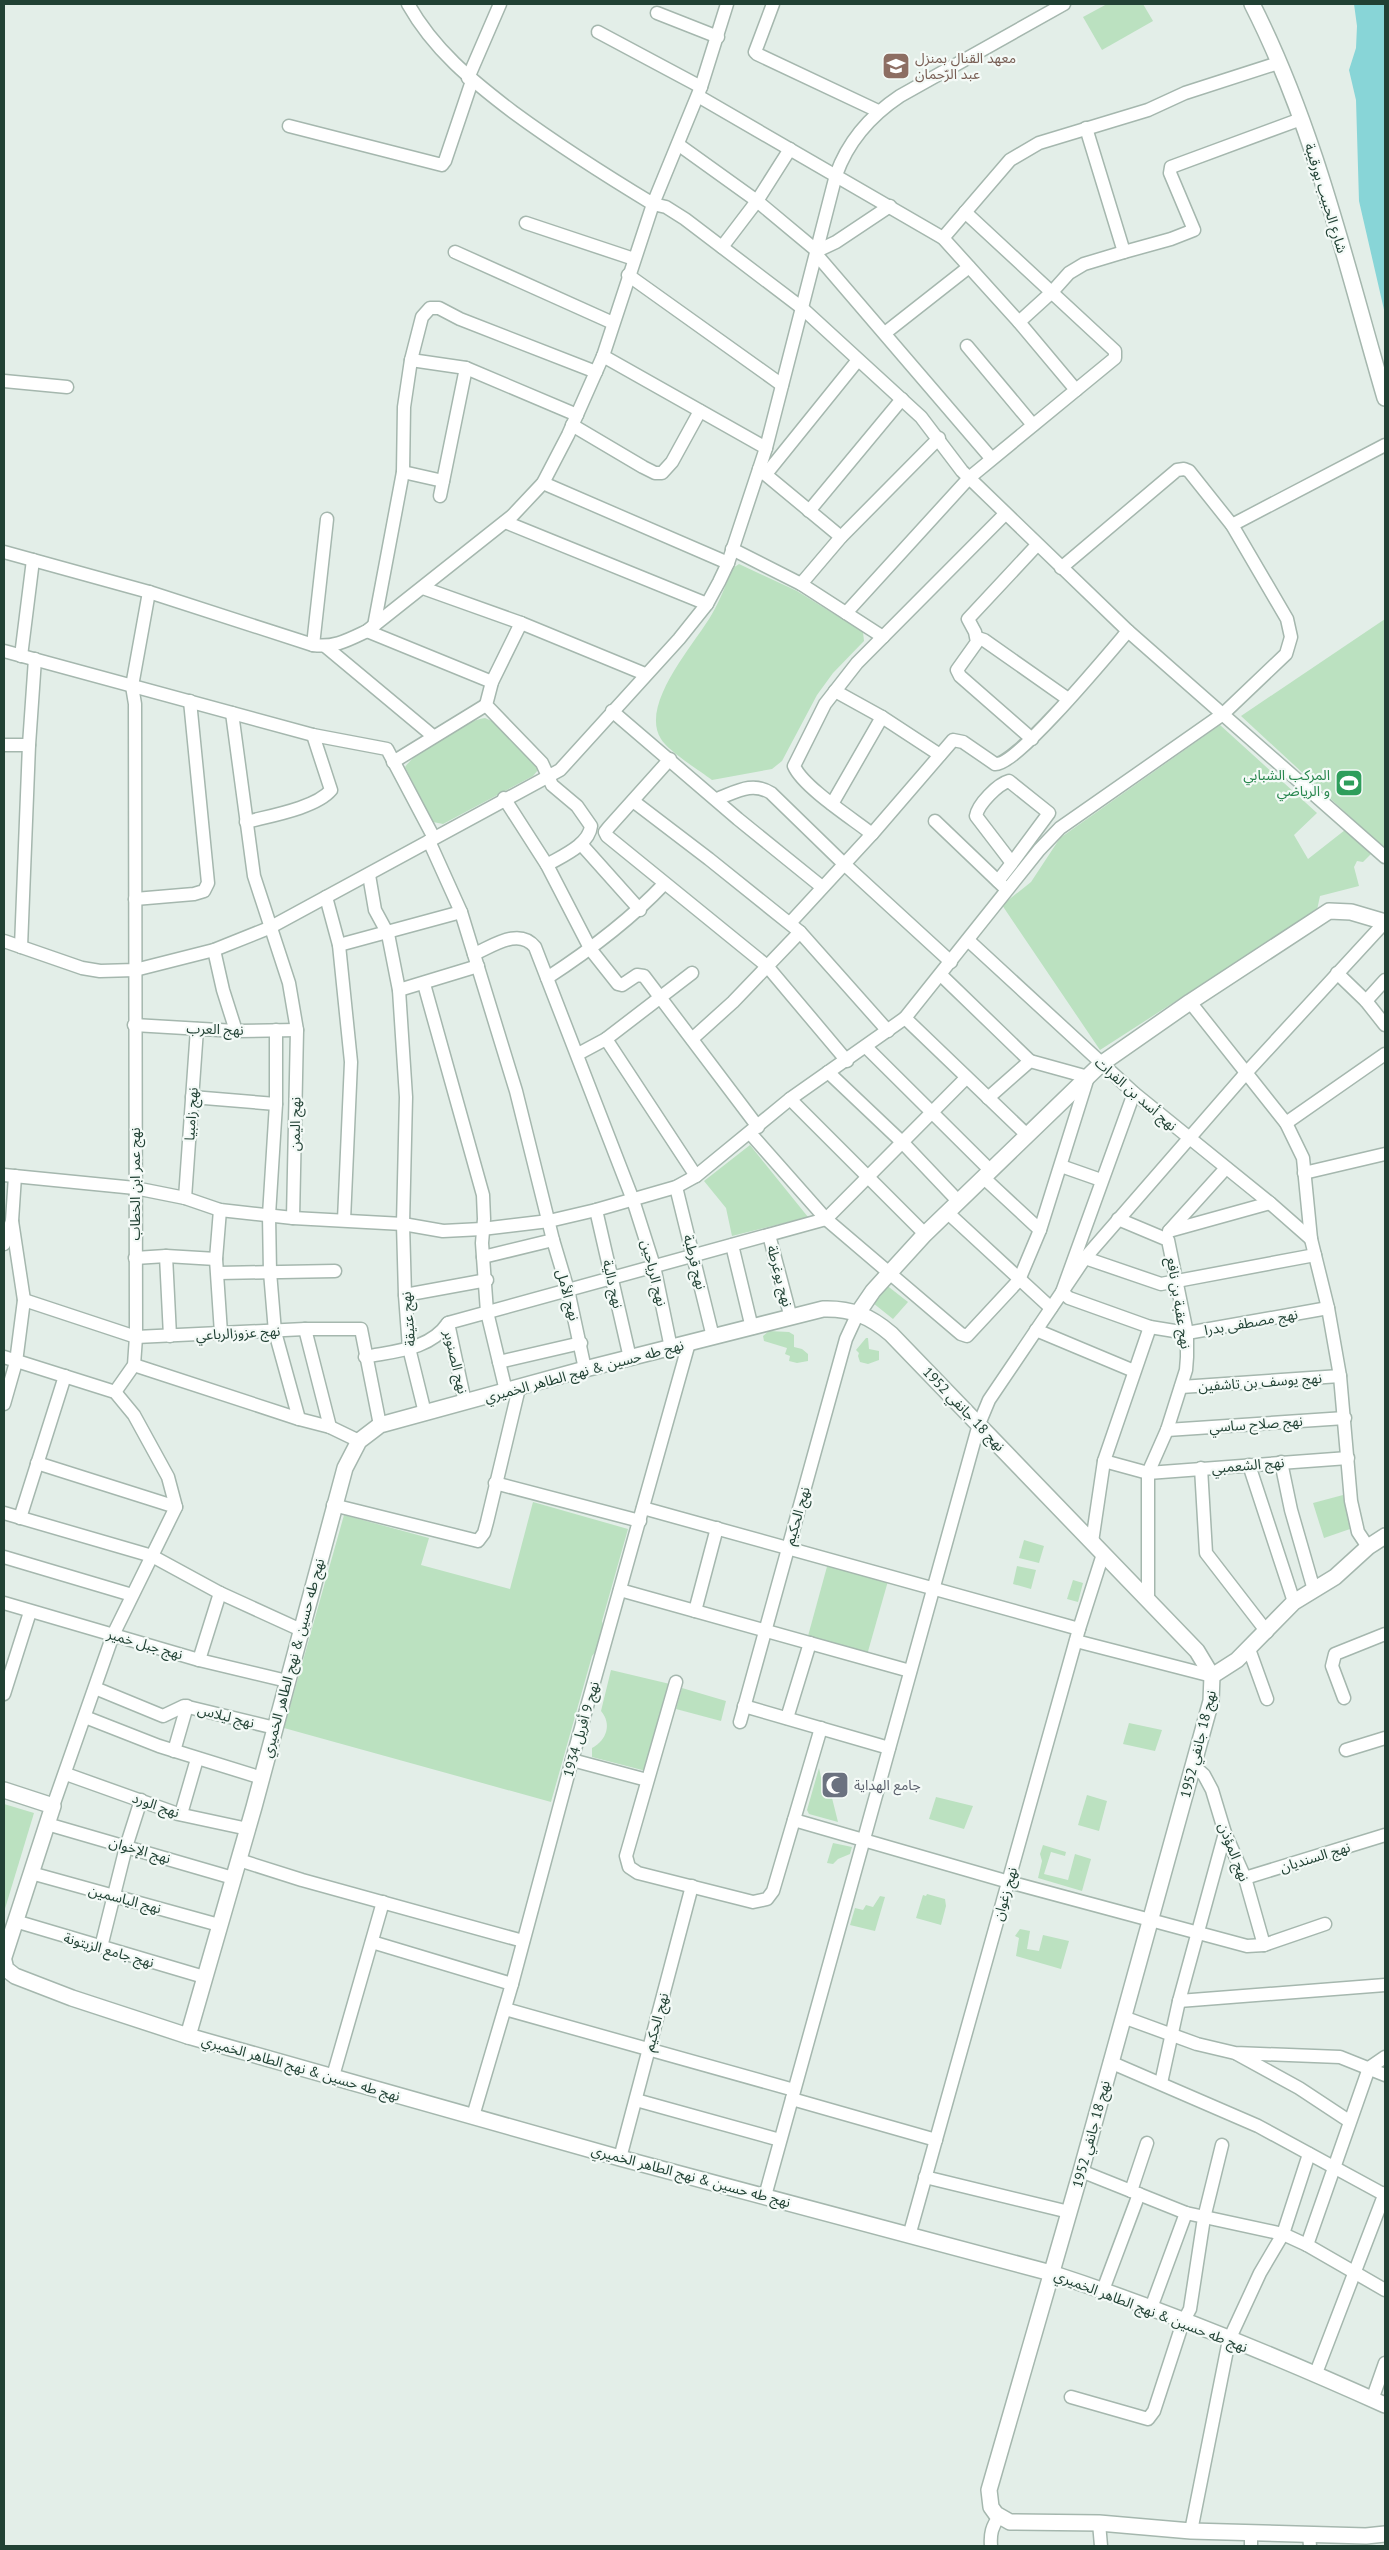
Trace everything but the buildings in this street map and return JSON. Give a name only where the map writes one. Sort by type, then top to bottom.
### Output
[{"type":"street","points":[[408,4],[436,46],[470,79],[552,141],[653,204],[666,208],[685,219],[802,308],[902,400],[939,438],[954,461],[969,478],[1061,568],[1128,631],[1385,857]]},
{"type":"street","points":[[289,126],[442,165],[445,161],[470,79],[500,4]]},
{"type":"street","points":[[4,552],[149,592],[319,645],[341,644],[371,628],[505,522],[543,483],[603,356],[628,275],[653,204],[700,91],[727,4]]},
{"type":"street","points":[[773,4],[755,52],[756,54],[878,111]]},
{"type":"street","points":[[4,941],[82,968],[100,971],[135,970],[214,950],[269,928],[369,875],[504,798],[548,778],[560,770],[645,674],[679,639],[707,604],[728,562],[762,472],[766,448],[836,175],[850,144],[878,111],[900,96],[1064,4]]},
{"type":"street","name":"شارع الحبيب بورقيبة","points":[[1252,4],[1301,119],[1325,187],[1385,398]]},
{"type":"street","points":[[657,14],[718,37]]},
{"type":"street","points":[[598,32],[700,91],[790,149],[943,238],[1019,322],[1076,390]]},
{"type":"street","points":[[943,238],[1010,160],[1021,152],[1039,143],[1148,110],[1185,93],[1278,63]]},
{"type":"street","points":[[1019,322],[1052,292],[1069,273],[1084,264],[1194,230],[1170,173],[1170,167],[1301,119]]},
{"type":"street","points":[[1086,128],[1124,252]]},
{"type":"street","points":[[679,144],[757,201],[816,253],[991,458]]},
{"type":"street","points":[[722,247],[757,201],[790,149]]},
{"type":"street","points":[[816,253],[890,206]]},
{"type":"street","points":[[846,614],[969,478],[1116,355],[1052,292],[965,212]]},
{"type":"street","points":[[526,224],[634,259]]},
{"type":"street","points":[[455,252],[614,323]]},
{"type":"street","points":[[885,333],[969,267]]},
{"type":"street","points":[[628,275],[782,385]]},
{"type":"street","points":[[371,628],[404,472],[404,407],[411,360],[422,317],[430,308],[439,308],[460,319],[596,372]]},
{"type":"street","points":[[967,346],[1033,425]]},
{"type":"street","points":[[603,356],[766,448]]},
{"type":"street","points":[[411,360],[466,368],[574,420],[643,467],[662,474],[672,462],[700,411]]},
{"type":"street","points":[[762,472],[858,360]]},
{"type":"street","points":[[440,496],[466,368]]},
{"type":"street","points":[[4,381],[67,387]]},
{"type":"street","points":[[809,511],[902,400]]},
{"type":"street","points":[[801,584],[842,537],[939,438]]},
{"type":"street","points":[[1232,525],[1385,445]]},
{"type":"street","points":[[1003,886],[1060,828],[1223,714],[1286,654],[1291,637],[1287,619],[1232,525],[1189,471],[1184,469],[1177,470],[1061,568]]},
{"type":"street","points":[[404,472],[443,482]]},
{"type":"street","points":[[762,472],[842,537]]},
{"type":"street","points":[[543,483],[728,562]]},
{"type":"street","points":[[872,834],[832,804],[798,774],[794,766],[825,704],[857,663],[1006,514]]},
{"type":"street","points":[[319,645],[327,519]]},
{"type":"street","points":[[505,522],[707,604]]},
{"type":"street","points":[[1037,545],[968,619],[978,638],[984,640],[1068,699]]},
{"type":"street","points":[[732,549],[801,584],[883,637]]},
{"type":"street","points":[[21,656],[32,560]]},
{"type":"street","points":[[423,588],[521,623],[645,674]]},
{"type":"street","name":"نهج عمر ابن الخطاب","points":[[134,1365],[136,1337],[134,1188],[135,704],[132,686],[149,592]]},
{"type":"street","points":[[4,651],[313,735],[386,749],[393,762],[433,736],[463,721],[486,705],[492,682],[521,623]]},
{"type":"street","points":[[371,628],[492,682]]},
{"type":"street","points":[[790,923],[872,834],[953,740],[958,739],[994,764],[999,765],[1012,758],[1032,739],[1128,631]]},
{"type":"street","points":[[978,638],[975,646],[959,666],[957,672],[1032,739]]},
{"type":"street","points":[[319,645],[433,736]]},
{"type":"street","points":[[21,947],[29,745],[36,660]]},
{"type":"street","points":[[835,691],[882,717],[940,754]]},
{"type":"street","points":[[135,899],[194,894],[204,891],[208,883],[190,701]]},
{"type":"street","points":[[486,705],[542,763],[552,786],[577,806],[591,826],[591,833],[581,844],[548,865]]},
{"type":"street","points":[[612,711],[717,799],[738,819],[822,887]]},
{"type":"street","name":"نهج اليمن","points":[[232,713],[254,876],[269,928],[289,984],[297,1030],[293,1218]]},
{"type":"street","points":[[832,804],[882,717]]},
{"type":"street","points":[[246,822],[298,808],[327,796],[331,790],[313,735]]},
{"type":"street","points":[[4,745],[29,745]]},
{"type":"street","points":[[591,833],[605,832],[670,759]]},
{"type":"street","name":"نهج الأمل","points":[[393,762],[432,839],[461,912],[516,1091],[553,1240],[568,1290],[581,1343],[585,1369]]},
{"type":"street","points":[[4,1404],[16,1362],[24,1300],[12,1221],[9,1175],[134,1188],[185,1198],[220,1210],[293,1218],[403,1224],[443,1231],[482,1229],[549,1221],[634,1200],[676,1187],[696,1176],[790,1099],[847,1061],[905,1018],[952,962],[969,941],[1003,886],[1012,863],[1049,813],[1009,781],[1002,784],[980,806],[976,816],[1012,863]]},
{"type":"street","points":[[717,799],[748,787],[764,788],[843,864],[952,962]]},
{"type":"street","points":[[504,798],[548,865],[591,950],[618,984],[622,985],[639,974],[644,976],[692,1038],[754,1130],[826,1219],[961,1334],[967,1336],[1019,1280],[1040,1230],[1088,1077]]},
{"type":"street","points":[[633,801],[800,932],[888,1031]]},
{"type":"street","points":[[935,821],[1003,886]]},
{"type":"street","points":[[605,832],[609,839],[767,966],[847,1061]]},
{"type":"street","points":[[581,844],[640,910]]},
{"type":"street","name":"نهج عتيقة","points":[[369,875],[375,910],[388,934],[399,990],[406,1097],[403,1224],[405,1296],[409,1348],[425,1413]]},
{"type":"street","points":[[547,978],[591,950],[640,910],[664,884]]},
{"type":"street","points":[[326,898],[339,945],[351,1062],[344,1220]]},
{"type":"street","points":[[765,2196],[979,1424],[989,1400],[1085,1258],[1246,1073],[1385,922],[1351,912],[1329,911],[1190,1002],[1101,1064],[925,1234],[873,1291],[858,1312]]},
{"type":"street","points":[[339,945],[388,934],[461,912]]},
{"type":"street","points":[[692,1038],[733,1002],[800,932]]},
{"type":"street","name":"نهج الرياحين","points":[[476,960],[517,936],[530,940],[535,947],[634,1200],[654,1266],[671,1348]]},
{"type":"street","name":"نهج أسد بن الفرات","points":[[969,941],[1134,1093],[1270,1203],[1311,1239]]},
{"type":"street","points":[[214,950],[223,990],[236,1030]]},
{"type":"street","points":[[399,990],[424,984],[476,960]]},
{"type":"street","points":[[578,1054],[606,1039],[692,973]]},
{"type":"street","points":[[1337,973],[1366,1001],[1385,1025]]},
{"type":"street","points":[[941,975],[1030,1061],[1088,1077]]},
{"type":"street","points":[[1366,1001],[1385,980]]},
{"type":"street","points":[[333,1505],[476,1541],[484,1533],[512,1389],[500,1362],[488,1312],[483,1258],[482,1229],[484,1210],[476,1165],[424,984]]},
{"type":"street","points":[[1190,1002],[1286,1123],[1303,1158],[1311,1239],[1328,1308],[1340,1376],[1351,1501],[1358,1532],[1368,1547]]},
{"type":"street","points":[[905,1018],[1027,1134]]},
{"type":"street","name":"نهج العرب","points":[[134,1025],[197,1029],[297,1030]]},
{"type":"street","name":"نهج زامبيا","points":[[185,1198],[197,1029]]},
{"type":"street","points":[[276,1030],[276,1104],[269,1215],[270,1272],[275,1332],[299,1419]]},
{"type":"street","points":[[606,1039],[696,1176]]},
{"type":"street","points":[[866,1047],[933,1112],[1040,1230]]},
{"type":"street","points":[[1286,1123],[1385,1054]]},
{"type":"street","points":[[988,1098],[1030,1061]]},
{"type":"street","points":[[828,1072],[902,1143],[953,1208],[1019,1280],[1051,1308]]},
{"type":"street","points":[[365,1357],[409,1348],[431,1340],[448,1323],[826,1219],[966,1078]]},
{"type":"street","points":[[1062,1292],[1134,1093]]},
{"type":"street","points":[[192,1098],[276,1104]]},
{"type":"street","points":[[790,1099],[925,1234]]},
{"type":"street","points":[[1304,1173],[1385,1154]]},
{"type":"street","points":[[1060,1166],[1102,1180]]},
{"type":"street","points":[[1167,1235],[1226,1168]]},
{"type":"street","name":"نهج قرطبة","points":[[676,1187],[713,1337]]},
{"type":"street","points":[[1167,1235],[1270,1203]]},
{"type":"street","points":[[220,1210],[216,1259],[221,1333]]},
{"type":"street","name":"نهج دالية","points":[[596,1210],[630,1358]]},
{"type":"street","name":"نهج عقبة بن نافع","points":[[1118,1219],[1167,1235],[1187,1333],[1186,1370],[1167,1430],[1148,1473]]},
{"type":"street","points":[[4,1244],[12,1221]]},
{"type":"street","name":"نهج يوغرطة","points":[[769,1235],[791,1318]]},
{"type":"street","points":[[483,1258],[553,1240]]},
{"type":"street","points":[[732,1245],[752,1328]]},
{"type":"street","points":[[1085,1258],[1161,1284],[1315,1255]]},
{"type":"street","points":[[166,1256],[170,1336]]},
{"type":"street","points":[[135,1258],[166,1256],[216,1259]]},
{"type":"street","points":[[218,1273],[335,1271]]},
{"type":"street","points":[[405,1296],[486,1280]]},
{"type":"street","name":"نهج مصطفى بدرا","points":[[1062,1292],[1069,1298],[1150,1327],[1187,1333],[1328,1308]]},
{"type":"street","name":"نهج عزوزالرباعي","points":[[24,1300],[136,1337],[275,1332],[305,1329],[361,1329],[365,1357],[380,1425]]},
{"type":"street","name":"نهج طه حسين & نهج الطاهر الخميري","points":[[858,1312],[823,1309],[585,1369],[380,1425],[359,1441],[348,1461],[333,1505],[262,1778],[188,2036],[620,2158],[1051,2273],[1151,2308],[1316,2373],[1379,2403]]},
{"type":"street","name":"نهج 18 جانفي 1952","points":[[858,1312],[878,1322],[891,1334],[979,1424],[1198,1651],[1212,1676],[1211,1701],[1194,1766],[1149,1920],[1081,2172],[989,2490],[991,2507],[999,2517]]},
{"type":"street","name":"نهج الحكيم","points":[[740,1722],[846,1339],[858,1312]]},
{"type":"street","name":"نهج الصنوبر","points":[[448,1323],[465,1402]]},
{"type":"street","points":[[1092,1542],[1104,1461],[1150,1327]]},
{"type":"street","points":[[305,1329],[330,1427]]},
{"type":"street","points":[[1036,1330],[1134,1371]]},
{"type":"street","points":[[500,1362],[581,1343]]},
{"type":"street","name":"نهج 9 أفريل 1934","points":[[473,2116],[512,1984],[572,1760],[689,1343]]},
{"type":"street","points":[[4,1358],[115,1392],[134,1415],[168,1477],[176,1507],[113,1635],[66,1774],[53,1806],[4,1957]]},
{"type":"street","points":[[115,1392],[134,1365],[299,1419],[330,1427],[359,1441]]},
{"type":"street","points":[[20,1518],[65,1376]]},
{"type":"street","name":"نهج يوسف بن تاشفين","points":[[1181,1387],[1340,1376]]},
{"type":"street","name":"نهج صلاح ساسي","points":[[1167,1430],[1345,1418]]},
{"type":"street","name":"نهج الشعمبي","points":[[1148,1473],[1348,1458]]},
{"type":"street","points":[[1104,1461],[1148,1473],[1148,1599]]},
{"type":"street","points":[[1281,1462],[1291,1510],[1314,1590]]},
{"type":"street","points":[[37,1463],[176,1507]]},
{"type":"street","points":[[1249,1465],[1294,1602]]},
{"type":"street","points":[[1201,1468],[1206,1553],[1267,1632]]},
{"type":"street","points":[[495,1483],[640,1521]]},
{"type":"street","points":[[644,1508],[933,1589],[1212,1676],[1237,1660],[1267,1632],[1294,1602],[1335,1577],[1368,1547],[1385,1539]]},
{"type":"street","points":[[4,1514],[152,1556],[220,1594],[301,1630]]},
{"type":"street","points":[[695,1610],[717,1528]]},
{"type":"street","name":"نهج زغوان","points":[[909,2236],[1078,1635],[1103,1554]]},
{"type":"street","points":[[4,1557],[132,1595]]},
{"type":"street","points":[[620,1590],[910,1671]]},
{"type":"street","points":[[199,1660],[220,1594]]},
{"type":"street","name":"نهج جبل خمير","points":[[4,1603],[199,1660],[287,1681]]},
{"type":"street","points":[[4,1694],[30,1612]]},
{"type":"street","points":[[1344,1698],[1332,1666],[1333,1657],[1338,1651],[1385,1634]]},
{"type":"street","points":[[787,1718],[810,1643]]},
{"type":"street","points":[[1249,1648],[1267,1698]]},
{"type":"street","points":[[676,1682],[627,1851],[626,1862],[629,1867],[638,1873],[753,1902],[768,1899],[773,1891],[821,1728]]},
{"type":"street","name":"نهج ليلاس","points":[[95,1688],[163,1716],[180,1707],[187,1706],[275,1728]]},
{"type":"street","points":[[174,1751],[187,1706]]},
{"type":"street","points":[[744,1706],[889,1748]]},
{"type":"street","points":[[85,1717],[197,1759],[262,1778]]},
{"type":"street","points":[[1346,1750],[1385,1738]]},
{"type":"street","points":[[181,1814],[197,1759]]},
{"type":"street","points":[[572,1760],[647,1780]]},
{"type":"street","name":"نهج المؤذن","points":[[1194,1766],[1204,1775],[1212,1790],[1225,1833],[1245,1878],[1264,1945]]},
{"type":"street","name":"نهج الورد","points":[[66,1774],[181,1814],[248,1829]]},
{"type":"street","points":[[4,1790],[53,1806]]},
{"type":"street","points":[[101,1947],[126,1847],[141,1800]]},
{"type":"street","points":[[794,1820],[1009,1882],[1247,1946],[1264,1945],[1325,1924]]},
{"type":"street","name":"نهج الإخوان","points":[[47,1824],[233,1878]]},
{"type":"street","points":[[1161,2083],[1179,2001],[1199,1934],[1225,1833]]},
{"type":"street","name":"نهج السنديان","points":[[1245,1878],[1385,1835]]},
{"type":"street","points":[[239,1860],[302,1880],[523,1941]]},
{"type":"street","name":"نهج الياسمين","points":[[31,1873],[219,1925]]},
{"type":"street","name":"نهج الحكيم","points":[[620,2158],[692,1886]]},
{"type":"street","points":[[333,2076],[383,1902]]},
{"type":"street","name":"نهج جامع الزيتونة","points":[[15,1921],[204,1977]]},
{"type":"street","points":[[372,1942],[512,1984]]},
{"type":"street","points":[[4,1961],[6,1969],[15,1976],[72,1998],[188,2036]]},
{"type":"street","points":[[1179,2001],[1385,1985]]},
{"type":"street","points":[[505,2009],[649,2049],[936,2140]]},
{"type":"street","points":[[1122,2018],[1197,2044],[1235,2053],[1340,2057],[1385,2075]]},
{"type":"street","points":[[1235,2053],[1299,2088],[1349,2121]]},
{"type":"street","points":[[1307,2245],[1369,2068],[1385,2057]]},
{"type":"street","points":[[1110,2062],[1258,2126],[1335,2166],[1384,2200],[1316,2373]]},
{"type":"street","points":[[636,2100],[780,2140]]},
{"type":"street","points":[[1103,2290],[1135,2192],[1147,2143]]},
{"type":"street","points":[[1071,2397],[1148,2419],[1159,2400],[1183,2322],[1190,2309],[1204,2218],[1222,2145]]},
{"type":"street","points":[[1191,2531],[1229,2340],[1260,2273],[1283,2234],[1309,2154]]},
{"type":"street","points":[[1081,2172],[1186,2213],[1283,2234],[1307,2245],[1385,2290]]},
{"type":"street","points":[[926,2177],[1069,2212]]},
{"type":"street","points":[[1151,2308],[1186,2213]]},
{"type":"street","points":[[1379,2403],[1385,2363]]},
{"type":"street","points":[[991,2546],[990,2537],[993,2525],[999,2517],[1010,2522],[1099,2523],[1191,2531],[1251,2540],[1310,2540],[1385,2534]]},
{"type":"street","points":[[1099,2523],[1101,2546]]},
{"type":"green space","points":[[1107,4],[1143,4],[1153,21],[1102,50],[1083,17]]},
{"type":"green space","points":[[739,564],[797,591],[863,632],[864,641],[833,673],[817,695],[782,761],[772,769],[712,780],[664,744],[656,725],[657,709],[672,675],[712,614],[733,568]]},
{"type":"green space","name":"المركب الشبابي و الرياضي","points":[[1385,619],[1385,849],[1241,716]]},
{"type":"green space","points":[[485,718],[494,722],[537,766],[538,770],[533,776],[443,824],[433,822],[405,767],[411,760],[442,737],[476,720]]},
{"type":"green space","points":[[1220,725],[1317,813],[1294,835],[1308,859],[1345,830],[1371,854],[1363,862],[1357,861],[1354,867],[1359,886],[1320,896],[1317,910],[1100,1050],[1002,905],[1031,882],[1060,838]]},
{"type":"green space","points":[[750,1145],[808,1217],[732,1236],[726,1208],[704,1181]]},
{"type":"green space","points":[[885,1284],[908,1302],[893,1319],[873,1303]]},
{"type":"green space","points":[[769,1331],[789,1332],[794,1335],[794,1347],[802,1349],[808,1354],[808,1361],[797,1363],[789,1361],[790,1356],[785,1354],[787,1348],[764,1341],[763,1336]]},
{"type":"green space","points":[[868,1338],[869,1349],[879,1351],[879,1360],[868,1364],[860,1362],[859,1353],[856,1350]]},
{"type":"green space","points":[[1343,1495],[1350,1529],[1324,1538],[1313,1503]]},
{"type":"green space","points":[[533,1502],[628,1529],[602,1621],[601,1639],[592,1656],[551,1802],[284,1728],[344,1515],[429,1538],[421,1565],[510,1589]]},
{"type":"green space","points":[[1024,1540],[1044,1546],[1039,1563],[1019,1558]]},
{"type":"green space","points":[[828,1563],[888,1581],[867,1655],[808,1636]]},
{"type":"green space","points":[[1017,1566],[1036,1570],[1031,1589],[1013,1584]]},
{"type":"green space","points":[[1073,1580],[1083,1583],[1078,1602],[1067,1599]]},
{"type":"green space","points":[[611,1670],[670,1684],[646,1771],[592,1757],[592,1748],[601,1741],[606,1731],[606,1721],[601,1711]]},
{"type":"green space","points":[[682,1688],[726,1701],[721,1721],[676,1709]]},
{"type":"green space","points":[[1129,1723],[1162,1730],[1155,1751],[1123,1744]]},
{"type":"green space","points":[[819,1768],[825,1795],[831,1794],[838,1822],[809,1814],[807,1810]]},
{"type":"green space","points":[[1087,1795],[1107,1801],[1099,1831],[1078,1825]]},
{"type":"green space","points":[[936,1797],[973,1806],[964,1829],[929,1819]]},
{"type":"green space","points":[[4,1804],[34,1813],[4,1912]]},
{"type":"green space","points":[[833,1843],[852,1847],[850,1854],[838,1859],[833,1864],[827,1863]]},
{"type":"green space","points":[[1043,1845],[1066,1852],[1065,1856],[1051,1852],[1044,1874],[1068,1880],[1075,1854],[1091,1859],[1082,1891],[1038,1878],[1042,1861],[1040,1854]]},
{"type":"green space","points":[[927,1894],[945,1899],[946,1906],[941,1925],[916,1918],[923,1895],[926,1896]]},
{"type":"green space","points":[[880,1896],[885,1897],[875,1931],[850,1925],[855,1908],[863,1910],[866,1905],[873,1907]]},
{"type":"green space","points":[[1020,1929],[1030,1931],[1027,1949],[1039,1951],[1043,1935],[1069,1941],[1061,1969],[1016,1956],[1019,1938],[1015,1936]]},
{"type":"water","points":[[1354,4],[1385,4],[1385,314],[1359,201],[1356,100],[1349,70],[1356,48],[1357,26]]},
{"type":"place","name":"معهد القنال بمنزل عبد الرّحمان","points":[[896,66]]},
{"type":"place","name":"المركب الشبابي و الرياضي","points":[[1349,783]]},
{"type":"place","name":"جامع الهداية","points":[[835,1785]]}]
